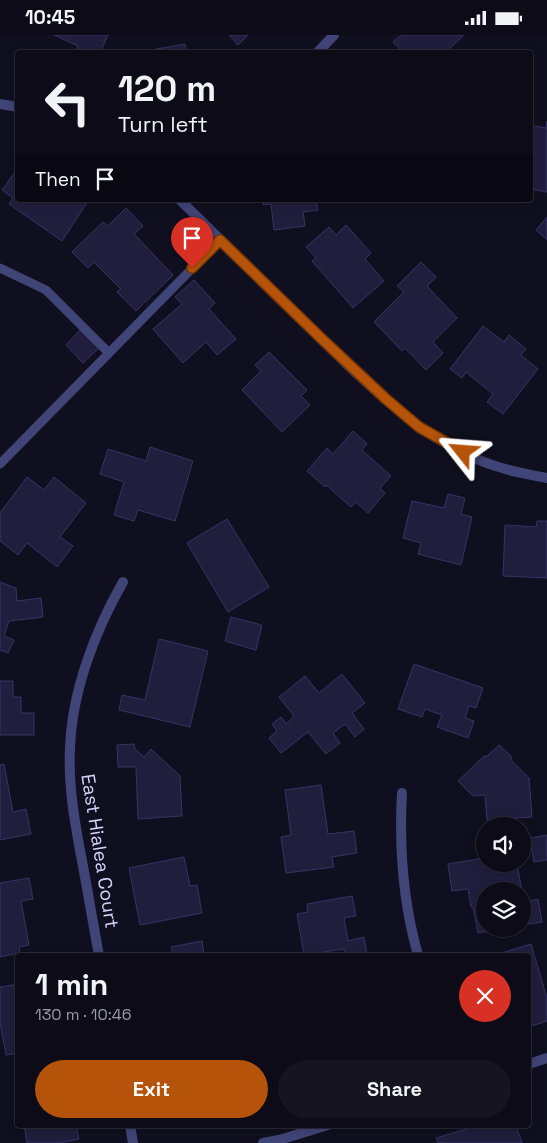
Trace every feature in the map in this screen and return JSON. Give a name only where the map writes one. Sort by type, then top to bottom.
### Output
[{"type":"street","points":[[319,50],[334,35]]},
{"type":"street","points":[[0,104],[15,106]]},
{"type":"street","points":[[182,202],[324,341],[419,427],[479,460],[502,468],[547,478]]},
{"type":"street","name":"East Hialea Court","points":[[99,953],[75,821],[70,774],[70,747],[78,689],[108,609],[123,582]]},
{"type":"street","points":[[402,793],[400,820],[402,874],[418,953]]},
{"type":"street","points":[[531,1063],[547,1058]]},
{"type":"street","points":[[130,1128],[133,1143]]},
{"type":"street","points":[[263,1143],[318,1128]]},
{"type":"lane","points":[[0,464],[220,240]]},
{"type":"lane","points":[[0,268],[46,290],[109,353]]},
{"type":"building","points":[[54,35],[108,35],[101,50],[76,50],[78,46]]},
{"type":"building","points":[[229,35],[248,35],[238,45]]},
{"type":"building","points":[[401,35],[464,35],[448,50],[400,50],[393,42]]},
{"type":"building","points":[[185,44],[186,50],[151,50]]},
{"type":"building","points":[[547,121],[547,192],[533,190],[533,126],[546,128]]},
{"type":"building","points":[[15,172],[15,202],[87,202],[62,241],[9,204],[13,198],[2,190]]},
{"type":"building","points":[[263,202],[316,202],[318,210],[303,212],[305,226],[274,230],[271,204],[263,205]]},
{"type":"building","points":[[126,208],[143,226],[134,234],[173,275],[136,311],[117,292],[121,289],[94,262],[88,268],[72,252],[103,222],[108,226]]},
{"type":"building","points":[[547,217],[547,240],[536,230]]},
{"type":"building","points":[[346,225],[371,253],[365,259],[384,281],[353,308],[312,261],[316,258],[306,247],[329,227],[336,235]]},
{"type":"building","points":[[421,262],[436,277],[427,286],[457,318],[433,342],[443,353],[426,370],[405,348],[402,351],[374,322],[404,292],[397,286]]},
{"type":"building","points":[[194,280],[215,303],[209,309],[236,339],[217,355],[206,342],[183,363],[153,329],[182,304],[175,297]]},
{"type":"building","points":[[483,326],[504,342],[509,335],[526,349],[521,355],[538,369],[503,414],[487,402],[493,394],[466,372],[462,378],[450,369]]},
{"type":"building","points":[[81,329],[99,348],[83,363],[66,345]]},
{"type":"building","points":[[269,352],[307,390],[301,396],[310,405],[282,432],[242,390],[261,371],[255,365]]},
{"type":"building","points":[[353,431],[367,444],[362,450],[391,476],[380,488],[385,493],[368,513],[356,502],[351,507],[307,471],[327,448],[333,454]]},
{"type":"building","points":[[150,447],[193,461],[175,521],[138,510],[134,521],[114,515],[124,482],[100,474],[108,449],[146,461]]},
{"type":"building","points":[[27,477],[44,490],[54,477],[86,503],[60,537],[73,546],[57,567],[27,543],[18,555],[0,541],[0,513]]},
{"type":"building","points":[[448,494],[465,498],[461,514],[472,517],[461,565],[418,554],[421,543],[403,538],[412,501],[444,508]]},
{"type":"building","points":[[227,519],[269,587],[228,612],[187,543]]},
{"type":"building","points":[[537,521],[547,521],[547,578],[503,576],[505,525],[536,527]]},
{"type":"building","points":[[0,582],[16,588],[17,601],[41,598],[43,617],[9,621],[4,636],[14,640],[8,653],[0,650]]},
{"type":"building","points":[[231,617],[262,625],[256,650],[225,641]]},
{"type":"building","points":[[159,639],[208,651],[190,727],[119,710],[122,695],[145,700]]},
{"type":"building","points":[[414,664],[483,688],[476,708],[469,706],[465,718],[474,721],[468,738],[437,727],[442,715],[425,709],[422,717],[398,709]]},
{"type":"building","points":[[342,674],[365,703],[352,713],[364,729],[355,737],[345,724],[333,733],[340,743],[326,754],[308,732],[281,753],[269,738],[277,731],[272,724],[281,717],[286,724],[294,716],[279,697],[305,676],[319,693]]},
{"type":"building","points":[[0,681],[13,681],[13,697],[21,697],[21,713],[34,713],[34,735],[0,735]]},
{"type":"building","points":[[134,744],[135,749],[144,757],[151,749],[180,776],[182,816],[138,819],[136,767],[118,767],[117,745]]},
{"type":"building","points":[[499,745],[529,778],[532,817],[487,817],[485,795],[473,796],[458,781],[483,757],[487,756]]},
{"type":"building","points":[[4,764],[13,812],[26,809],[31,834],[0,840],[0,765]]},
{"type":"building","points":[[321,785],[328,834],[354,831],[357,853],[332,857],[334,867],[286,873],[281,837],[291,835],[285,790]]},
{"type":"building","points":[[547,835],[547,860],[534,862],[531,838]]},
{"type":"building","points":[[184,857],[190,886],[197,885],[202,913],[140,925],[129,868]]},
{"type":"building","points":[[476,859],[476,872],[518,872],[520,882],[476,882],[476,923],[468,889],[452,891],[448,864]]},
{"type":"building","points":[[29,878],[33,899],[21,901],[29,945],[19,947],[20,953],[0,957],[0,883]]},
{"type":"building","points":[[352,896],[356,916],[344,918],[348,941],[364,937],[367,953],[345,953],[344,949],[304,953],[297,914],[308,912],[307,904]]},
{"type":"building","points":[[538,899],[542,922],[531,924],[531,900]]},
{"type":"building","points":[[202,941],[204,953],[172,953],[171,947]]},
{"type":"building","points":[[531,944],[547,995],[547,1021],[531,1026],[531,953],[502,953]]},
{"type":"building","points":[[15,984],[15,1054],[6,1055],[0,1022],[0,987]]},
{"type":"building","points":[[24,1128],[77,1128],[79,1139],[59,1143],[27,1143]]},
{"type":"building","points":[[470,1128],[517,1128],[522,1143],[438,1143],[436,1138]]},
{"type":"route","points":[[192,268],[220,240],[386,399],[419,427],[463,452]]}]
